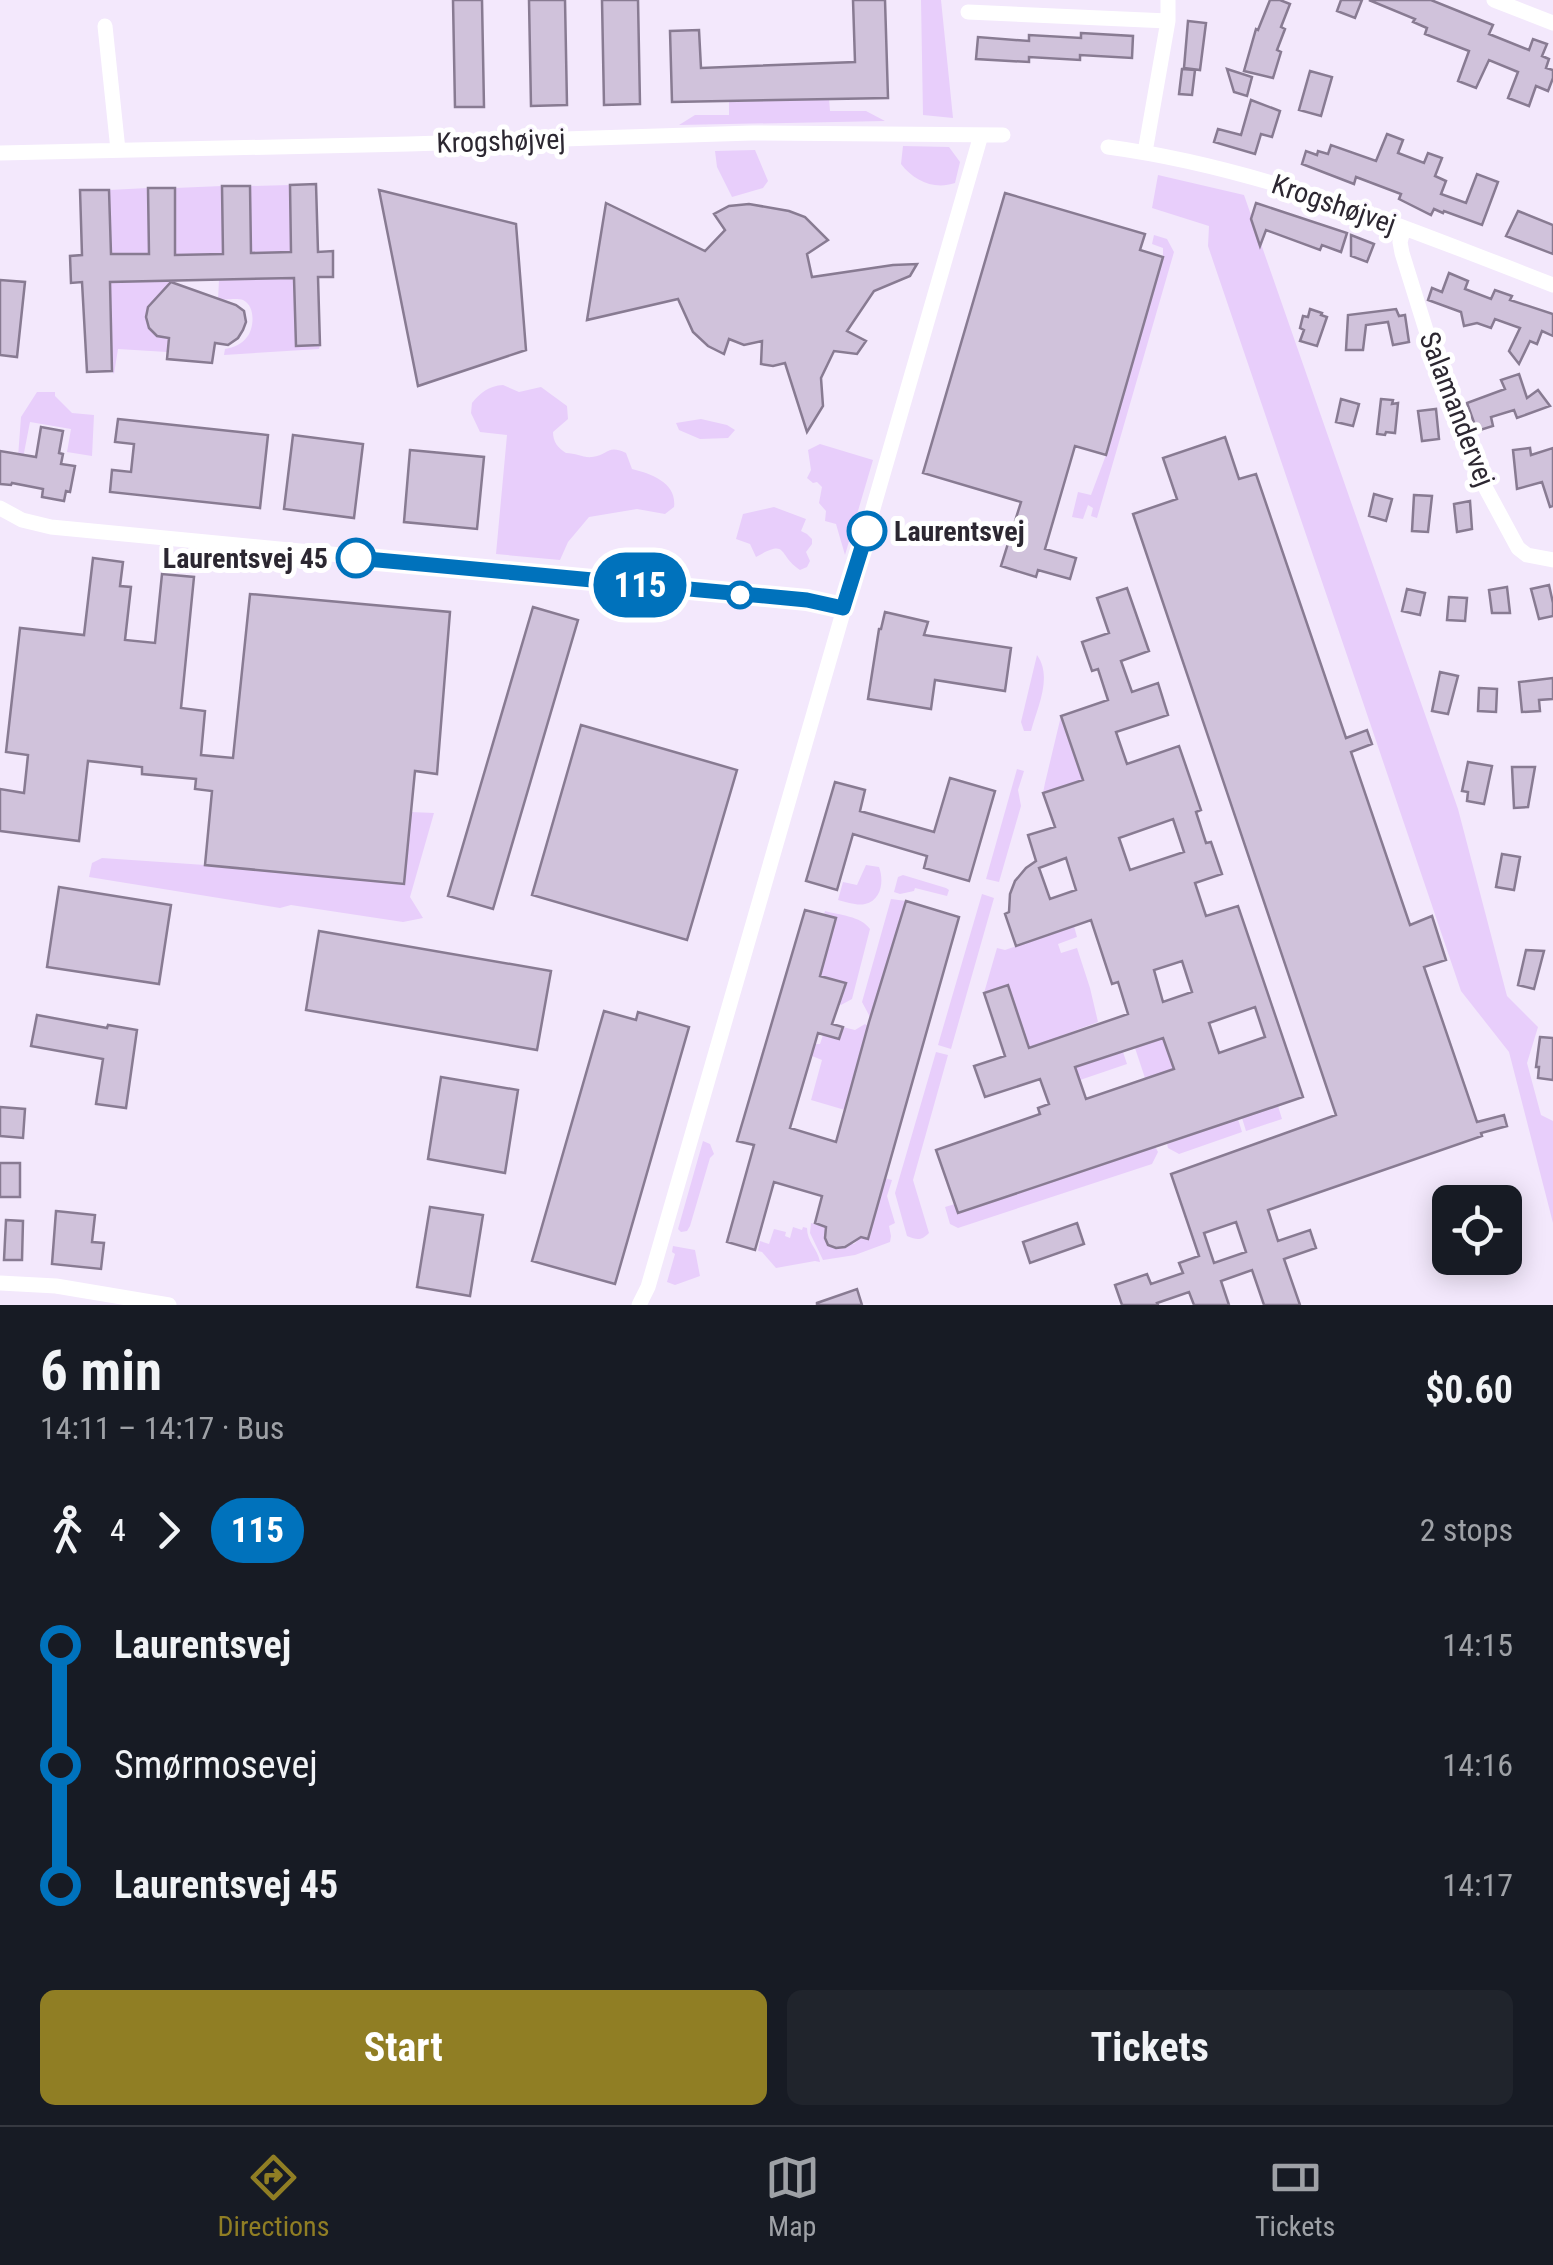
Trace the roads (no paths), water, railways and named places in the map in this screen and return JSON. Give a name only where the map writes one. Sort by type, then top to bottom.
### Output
[{"type":"street","points":[[1145,152],[1168,21],[1168,0]]},
{"type":"street","points":[[1494,0],[1553,22]]},
{"type":"street","points":[[968,12],[1168,21]]},
{"type":"street","points":[[105,26],[118,150]]},
{"type":"street","name":"Krogshøjvej","points":[[0,153],[752,133],[1003,135]]},
{"type":"street","points":[[641,1302],[981,135]]},
{"type":"street","name":"Krogshøjvej","points":[[1108,147],[1204,164],[1301,191],[1553,285]]},
{"type":"street","name":"Salamandervej","points":[[1404,228],[1402,254],[1446,390],[1484,485],[1518,548],[1527,555],[1553,560]]},
{"type":"street","points":[[0,508],[22,520],[51,527],[807,600],[843,608]]},
{"type":"street","points":[[0,1283],[56,1286],[169,1305]]},
{"type":"place","name":"Laurentsvej","points":[[867,531]]},
{"type":"place","name":"Laurentsvej 45","points":[[356,558]]}]
